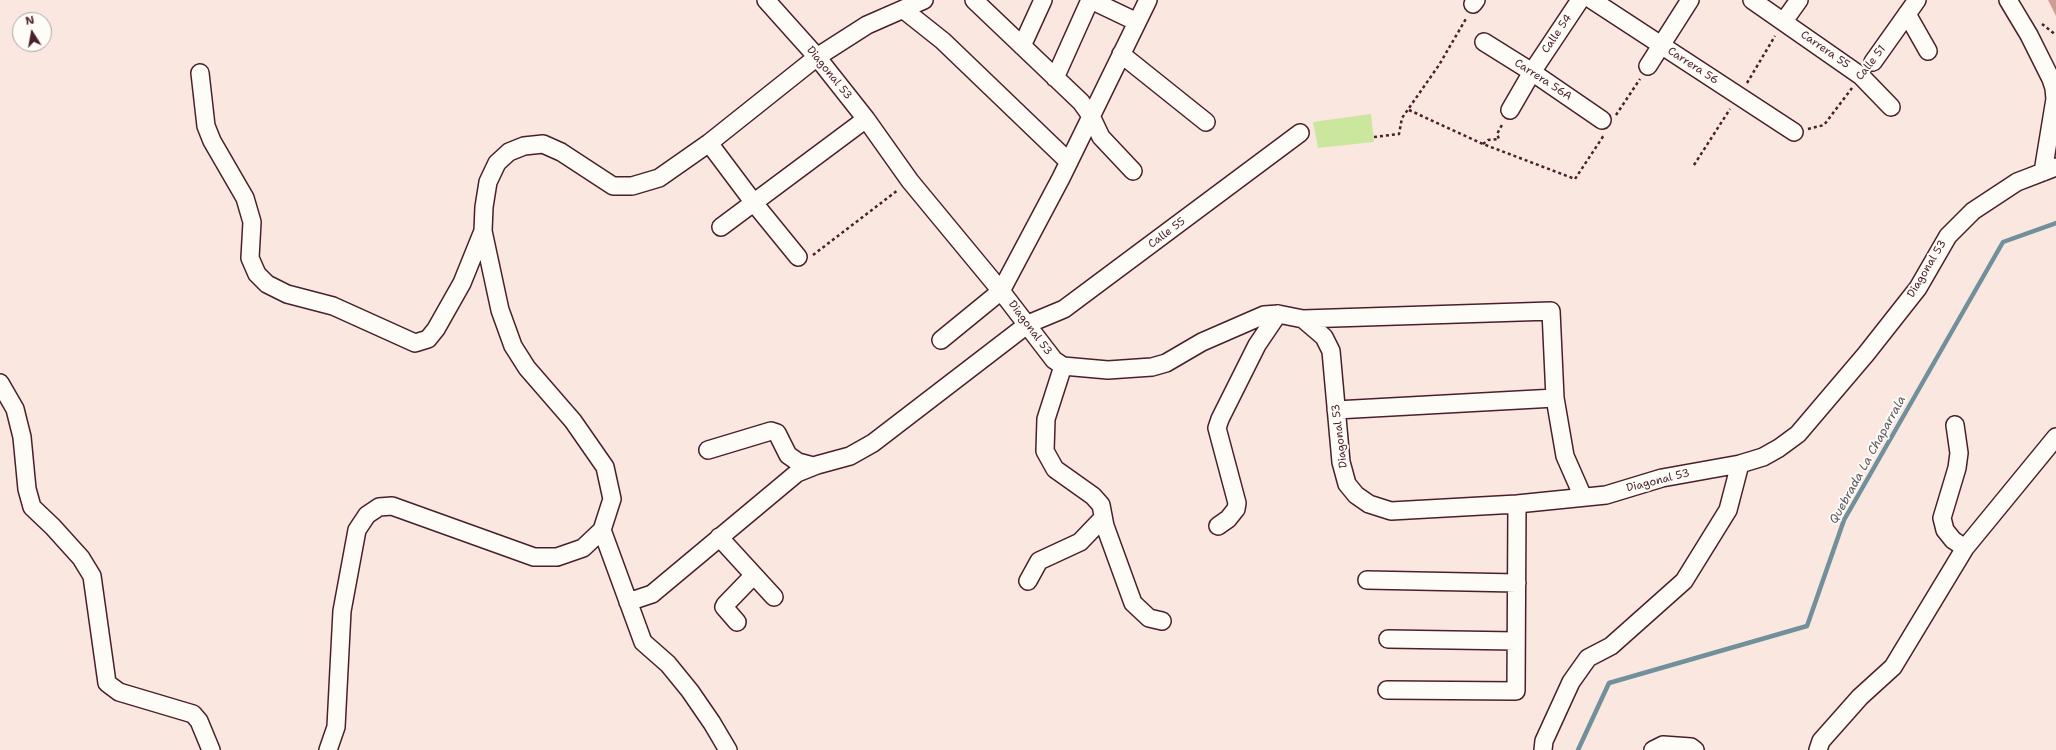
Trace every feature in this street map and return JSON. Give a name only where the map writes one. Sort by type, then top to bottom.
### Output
[{"type":"street","name":"Diagonal 53","points":[[766,0],[817,57],[866,119],[910,181],[1028,324],[1054,360],[1063,366],[1108,370],[1152,367],[1166,363],[1202,342],[1264,315],[1278,314],[1303,319],[1324,337],[1331,351],[1341,462],[1347,484],[1356,495],[1369,504],[1391,512],[1517,504],[1606,495],[1662,478],[1740,464],[1763,457],[1779,448],[1798,434],[1866,354],[1918,288],[1948,236],[1972,211],[2017,182],[2050,169]]},
{"type":"street","points":[[328,750],[336,727],[342,612],[356,530],[367,515],[379,507],[392,506],[534,557],[557,557],[583,548],[602,530],[612,499],[605,467],[573,421],[527,368],[513,346],[500,310],[483,231],[484,207],[488,182],[497,163],[509,152],[524,146],[543,144],[561,152],[614,186],[632,186],[659,178],[709,143],[817,57],[867,25],[924,0]]},
{"type":"street","points":[[974,0],[1081,102],[1091,116],[1101,137],[1133,170]]},
{"type":"street","points":[[1022,46],[1043,0]]},
{"type":"street","points":[[1056,78],[1090,0],[1137,22]]},
{"type":"street","points":[[941,340],[1001,291],[1069,162],[1148,0]]},
{"type":"street","name":"Calle 54","points":[[1510,110],[1532,72],[1580,0]]},
{"type":"street","name":"Carrera 56","points":[[1592,0],[1794,132]]},
{"type":"street","points":[[1648,66],[1690,0]]},
{"type":"street","name":"Carrera 55","points":[[1752,0],[1861,76],[1891,107]]},
{"type":"street","points":[[1784,21],[1799,0]]},
{"type":"street","points":[[2008,0],[2032,41],[2054,88],[2055,99],[2050,169]]},
{"type":"street","points":[[1912,4],[1928,51]]},
{"type":"street","name":"Calle 51","points":[[1873,62],[1912,4]]},
{"type":"street","points":[[904,10],[943,41],[1069,162]]},
{"type":"street","name":"Carrera 56A","points":[[1484,42],[1532,72],[1607,124]]},
{"type":"street","points":[[1121,54],[1206,122]]},
{"type":"street","points":[[200,73],[206,126],[212,141],[246,198],[252,222],[250,258],[257,274],[267,284],[286,294],[333,306],[415,343],[428,339],[436,329],[462,283],[483,231]]},
{"type":"street","points":[[721,228],[866,119]]},
{"type":"street","name":"Calle 55","points":[[628,602],[652,594],[797,473],[813,466],[850,456],[873,443],[1028,324],[1064,309],[1300,133]]},
{"type":"street","points":[[709,143],[754,203],[798,257]]},
{"type":"street","points":[[1303,319],[1551,311],[1555,398],[1565,456],[1583,497]]},
{"type":"street","points":[[1218,526],[1228,519],[1236,509],[1237,503],[1217,428],[1257,344],[1278,314]]},
{"type":"street","points":[[1063,366],[1046,419],[1045,451],[1055,469],[1093,496],[1101,504],[1104,518],[1133,603],[1149,618],[1162,621]]},
{"type":"street","points":[[0,383],[15,409],[22,436],[27,489],[32,507],[76,553],[92,576],[107,683],[119,692],[193,714],[200,721],[211,750]]},
{"type":"street","points":[[1336,410],[1555,398]]},
{"type":"street","points":[[1955,425],[1959,453],[1957,468],[1942,518],[1945,530],[1953,540],[1965,548]]},
{"type":"street","points":[[708,450],[771,431],[777,433],[788,455],[798,462],[813,466]]},
{"type":"street","points":[[1818,750],[1821,741],[1860,697],[1893,667],[1965,548],[2056,437]]},
{"type":"street","points":[[1543,750],[1544,741],[1571,682],[1588,658],[1611,646],[1684,581],[1728,510],[1740,464]]},
{"type":"street","points":[[1387,690],[1516,691],[1517,504]]},
{"type":"street","points":[[1028,581],[1039,561],[1080,542],[1104,518]]},
{"type":"street","points":[[602,530],[643,642],[668,664],[690,691],[728,750]]},
{"type":"street","points":[[719,537],[753,576],[774,597]]},
{"type":"street","points":[[737,622],[724,607],[753,576]]},
{"type":"street","points":[[1367,580],[1517,583]]},
{"type":"street","points":[[1388,639],[1516,641]]},
{"type":"street","points":[[1653,750],[1663,745],[1691,747],[1695,750]]},
{"type":"path","points":[[1374,137],[1400,134],[1402,118],[1461,30],[1475,2]]},
{"type":"path","points":[[2038,21],[2056,35]]},
{"type":"path","points":[[1408,110],[1483,144],[1575,179],[1607,124],[1648,66]]},
{"type":"path","name":"Calle 51","points":[[1824,125],[1861,76]]},
{"type":"path","points":[[1483,144],[1488,140],[1499,139],[1497,134],[1510,110]]},
{"type":"path","points":[[798,257],[810,258],[910,181]]},
{"type":"green space","points":[[1371,114],[1374,142],[1318,148],[1313,122]]},
{"type":"waterway","name":"Quebrada La Chaparrala","points":[[1578,750],[1609,683],[1807,626],[1844,520],[2003,242],[2056,223]]}]
